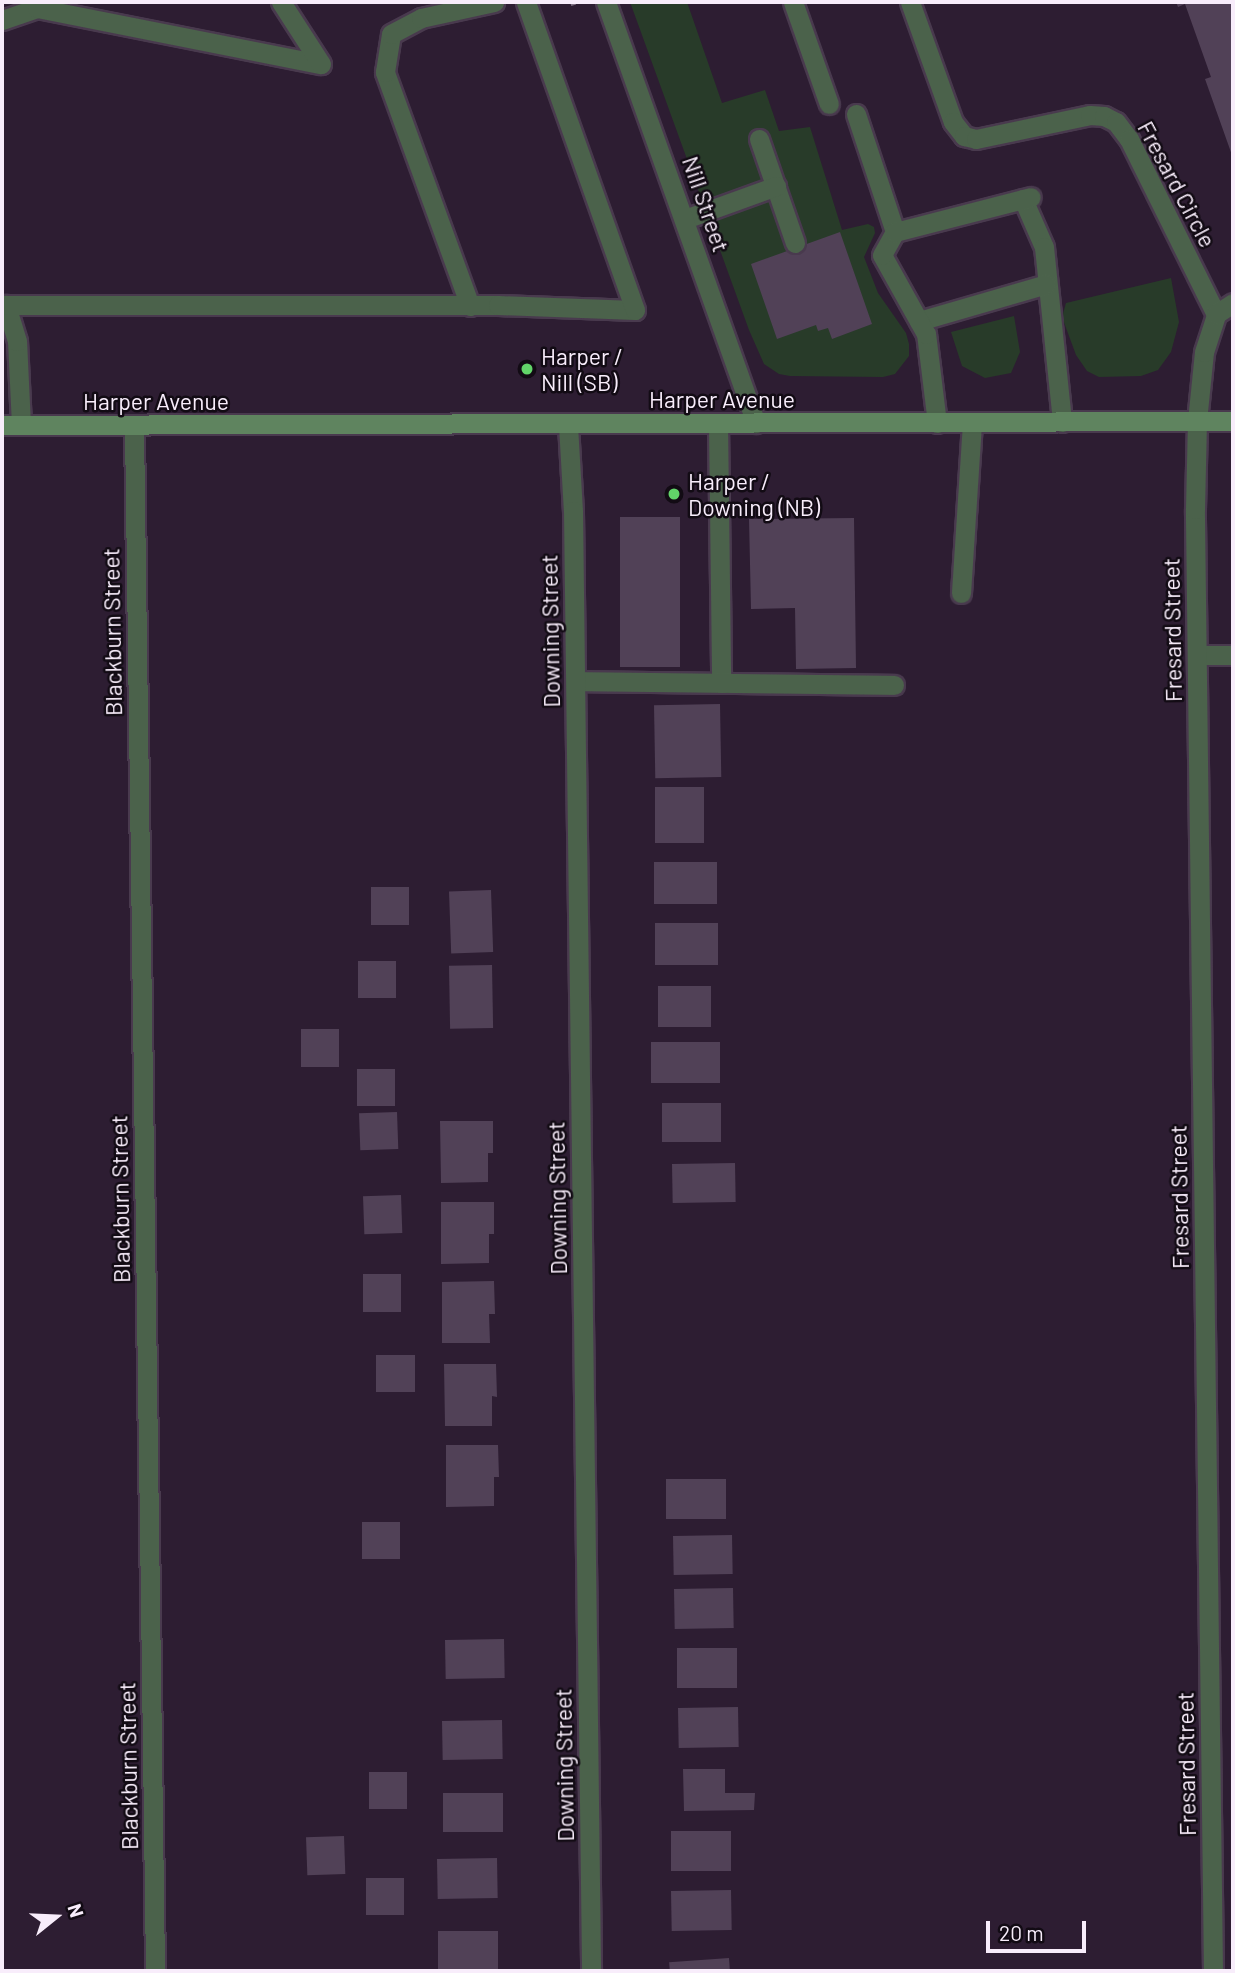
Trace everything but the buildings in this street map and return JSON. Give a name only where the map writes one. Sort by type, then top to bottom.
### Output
[{"type":"main road","name":"Harper Avenue","points":[[12,425],[1233,421]]},
{"type":"street","points":[[98,2],[105,22]]},
{"type":"street","points":[[3,16],[37,8],[321,64],[281,2]]},
{"type":"street","points":[[470,306],[385,72],[391,34],[454,5],[494,2]]},
{"type":"street","points":[[12,425],[17,341],[3,301],[635,310],[526,2]]},
{"type":"street","name":"Nill Street","points":[[606,2],[756,423]]},
{"type":"street","points":[[793,2],[829,104]]},
{"type":"street","name":"Fresard Circle","points":[[910,2],[953,122],[964,136],[976,139],[1090,115],[1104,116],[1116,122],[1129,139],[1216,314]]},
{"type":"street","points":[[856,114],[895,232]]},
{"type":"street","points":[[760,139],[795,243]]},
{"type":"street","points":[[685,219],[776,186]]},
{"type":"street","points":[[937,423],[926,334],[882,255],[895,232],[1027,198],[1044,247],[1062,422]]},
{"type":"street","points":[[919,321],[1046,284]]},
{"type":"street","points":[[1216,314],[1233,303]]},
{"type":"street","name":"Fresard Street","points":[[1213,1971],[1195,509],[1197,421],[1204,352],[1216,314]]},
{"type":"street","points":[[961,593],[972,422]]},
{"type":"street","points":[[718,423],[721,683]]},
{"type":"street","name":"Downing Street","points":[[568,425],[573,511],[576,681],[592,1971]]},
{"type":"street","name":"Blackburn Street","points":[[134,426],[155,1971]]},
{"type":"street","points":[[1198,655],[1233,655]]},
{"type":"street","points":[[576,681],[894,685]]},
{"type":"green space","points":[[630,2],[687,2],[722,103],[765,90],[779,131],[810,127],[842,230],[868,224],[874,227],[875,233],[864,257],[878,293],[906,333],[909,344],[909,356],[895,374],[883,377],[790,376],[779,374],[764,364],[749,330]]},
{"type":"green space","points":[[1171,278],[1179,322],[1171,352],[1158,370],[1141,376],[1099,377],[1087,371],[1076,355],[1062,317],[1066,303]]},
{"type":"green space","points":[[1014,316],[1020,352],[1011,373],[985,378],[962,366],[951,332]]},
{"type":"place","name":"Harper / Nill (SB)","points":[[527,369]]},
{"type":"place","name":"Harper / Downing (NB)","points":[[674,494]]}]
